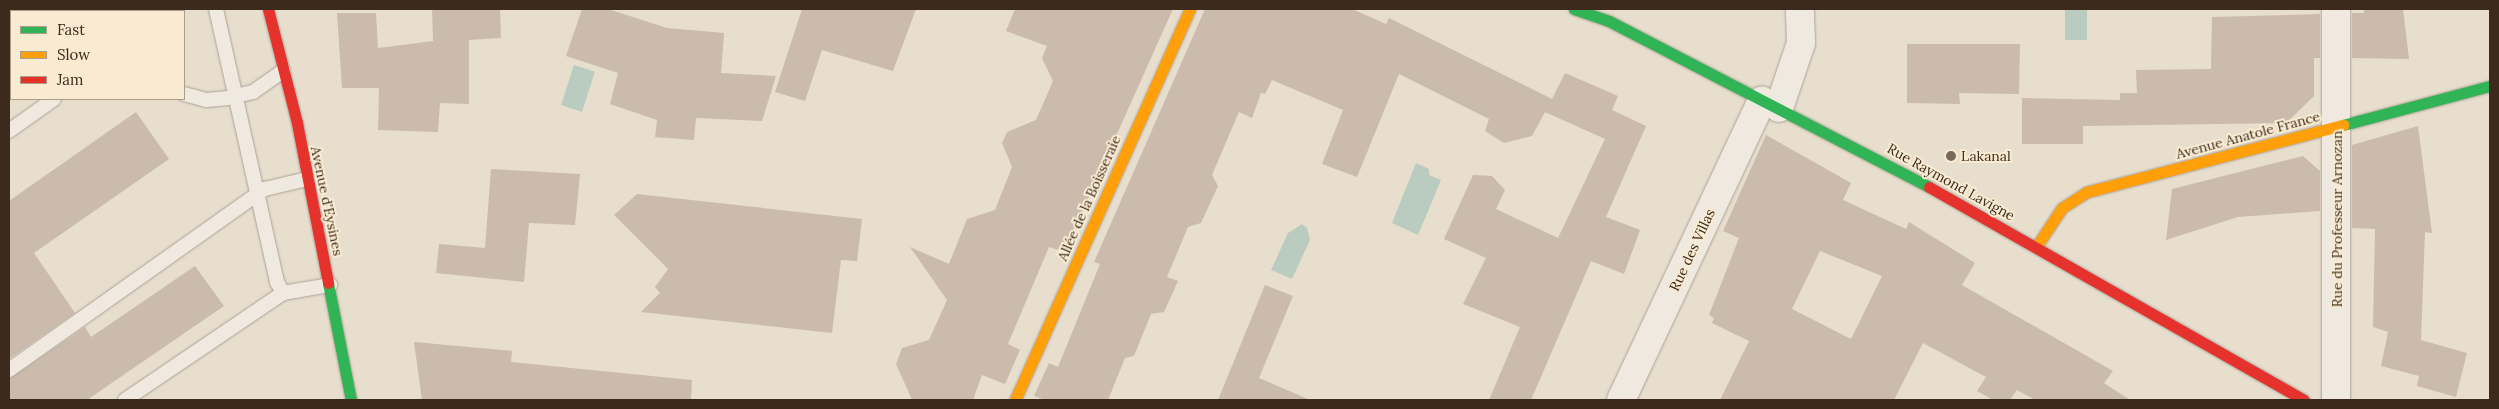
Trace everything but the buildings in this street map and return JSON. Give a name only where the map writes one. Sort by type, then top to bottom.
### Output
[{"type":"street","name":"Avenue d'Eysines","points":[[268,9],[330,285],[351,400]]},
{"type":"street","name":"Allée de la Boisseraie","points":[[1015,400],[1190,9]]},
{"type":"street","name":"Rue Raymond Lavigne","points":[[1574,9],[1609,21],[1898,169],[2304,400]]},
{"type":"street","name":"Rue des Villas","points":[[1622,400],[1800,43],[1800,9]]},
{"type":"street","name":"Rue du Professeur Arnozan","points":[[2336,9],[2338,127],[2336,400]]},
{"type":"street","name":"Avenue Anatole France","points":[[2036,246],[2062,208],[2087,192],[2490,86]]},
{"type":"lane","points":[[216,9],[278,282],[283,293]]},
{"type":"lane","points":[[185,94],[206,100],[237,96],[253,92],[282,71]]},
{"type":"lane","points":[[9,131],[53,100]]},
{"type":"lane","points":[[9,370],[258,194],[266,189],[307,179]]},
{"type":"lane","points":[[125,400],[283,293],[330,285]]},
{"type":"shaded area","points":[[2065,9],[2087,9],[2087,40],[2065,40]]},
{"type":"shaded area","points":[[574,65],[595,72],[582,112],[561,105]]},
{"type":"shaded area","points":[[1416,163],[1429,169],[1429,175],[1441,180],[1418,235],[1392,223]]},
{"type":"shaded area","points":[[1302,224],[1307,228],[1310,240],[1292,279],[1271,270],[1288,233]]},
{"type":"traffic: fast","points":[[1574,9],[1609,21],[1929,187]]},
{"type":"traffic: fast","points":[[2343,125],[2490,86]]},
{"type":"traffic: fast","points":[[328,283],[351,400]]},
{"type":"traffic: slow","points":[[1015,400],[1190,9]]},
{"type":"traffic: slow","points":[[2036,247],[2062,208],[2087,192],[2343,125]]},
{"type":"traffic: jam","points":[[268,9],[297,123],[328,283]]},
{"type":"traffic: jam","points":[[1929,187],[2304,400]]},
{"type":"place","name":"Lakanal","points":[[1951,156]]}]
